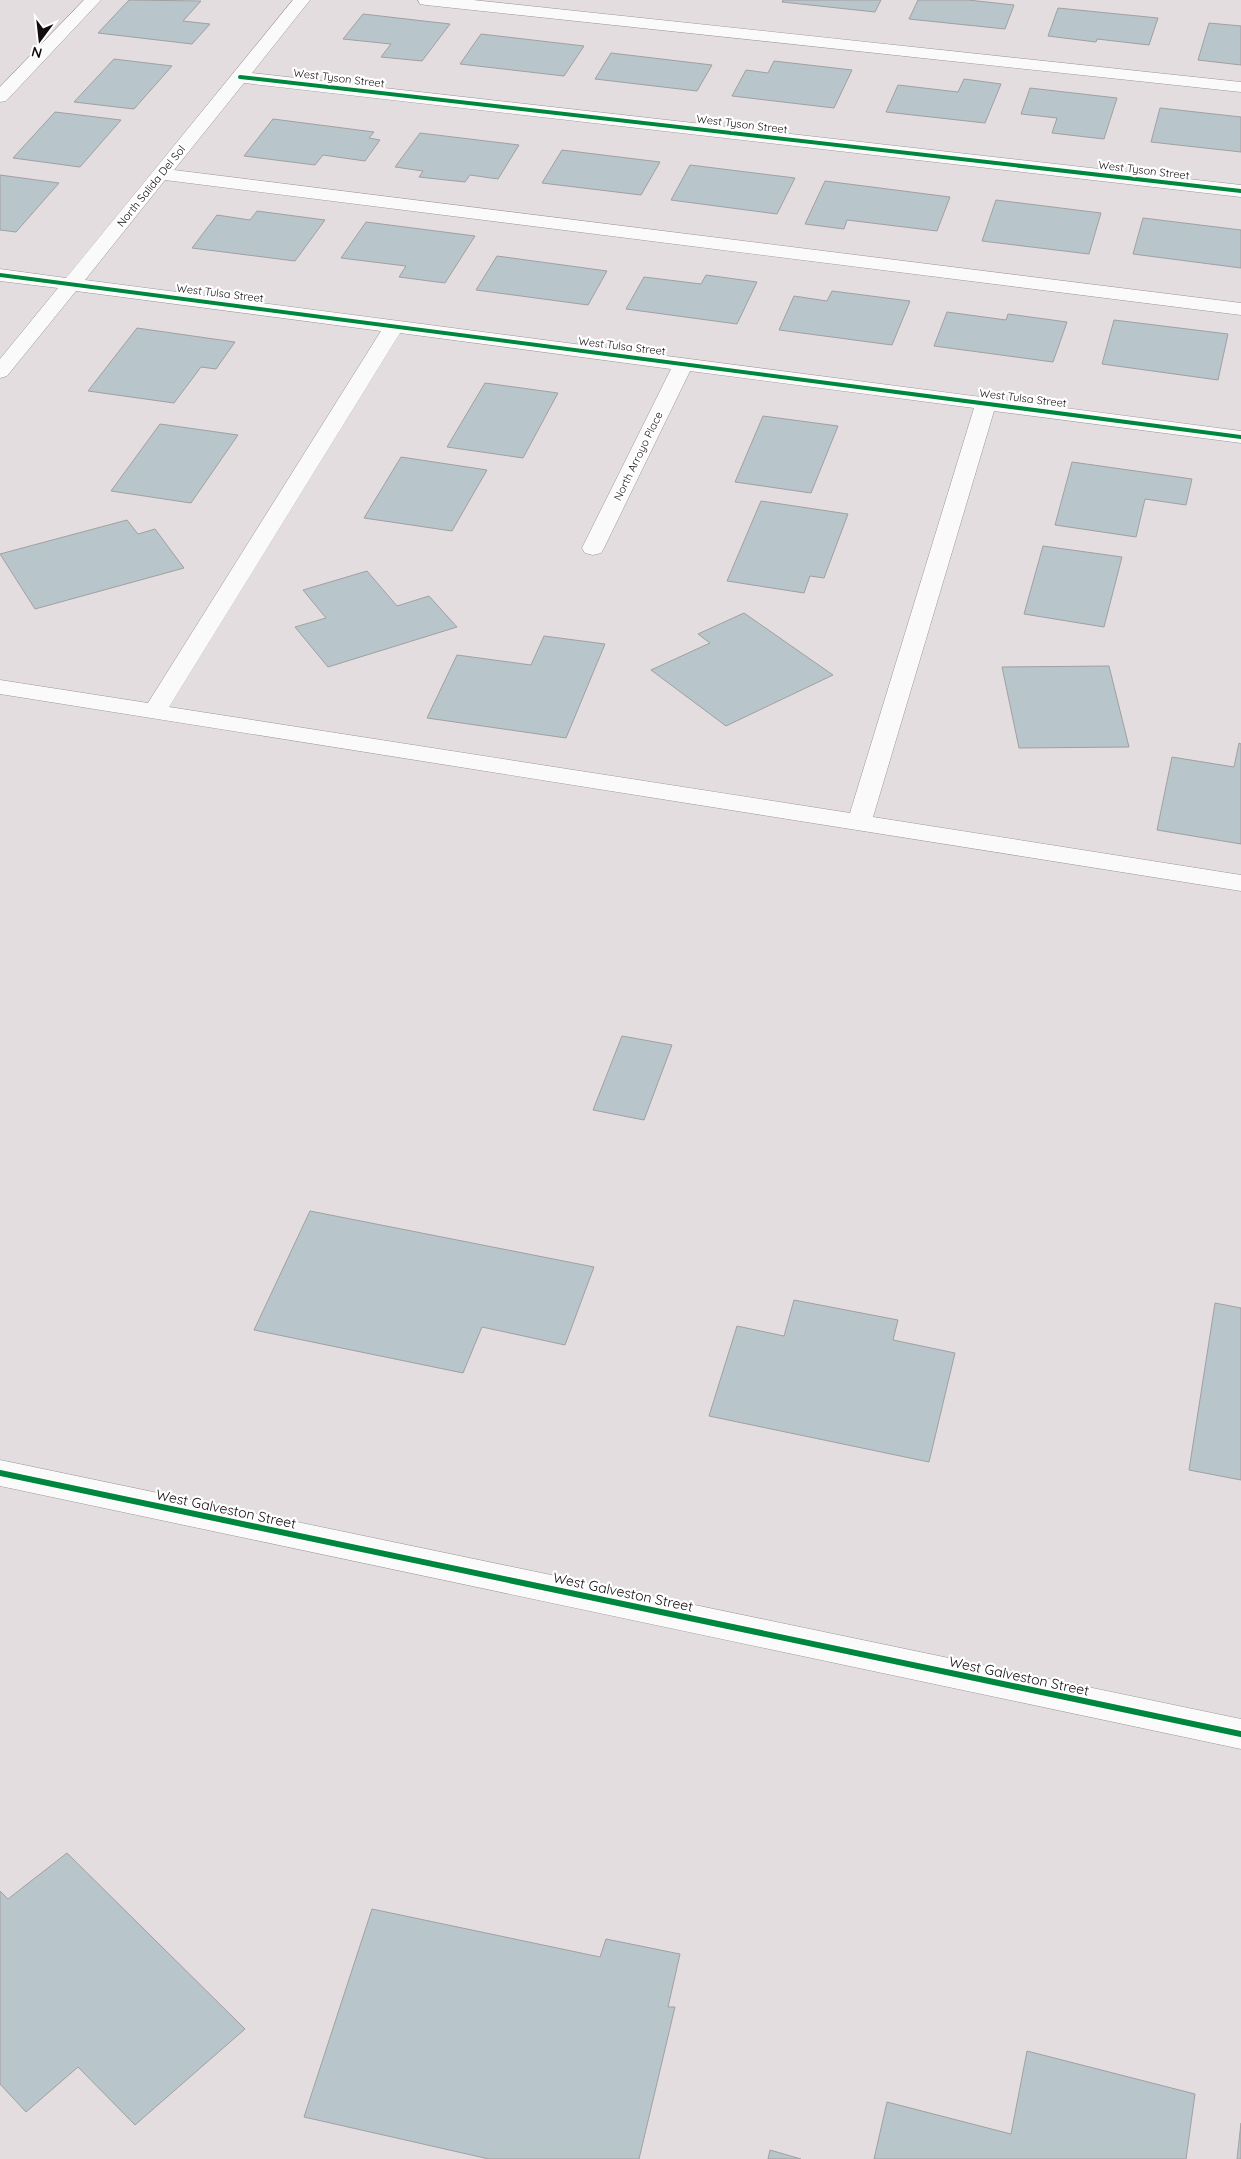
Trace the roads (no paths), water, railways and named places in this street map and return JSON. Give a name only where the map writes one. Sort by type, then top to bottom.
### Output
[{"type":"street","points":[[0,98],[94,0]]},
{"type":"street","name":"North Salida Del Sol","points":[[0,372],[302,0]]},
{"type":"street","points":[[426,0],[1241,87]]},
{"type":"street","name":"West Tyson Street","points":[[240,76],[1241,191]]},
{"type":"street","points":[[161,174],[1241,309]]},
{"type":"street","name":"West Tulsa Street","points":[[0,275],[1241,437]]},
{"type":"street","points":[[154,712],[394,326]]},
{"type":"street","name":"North Arroyo Place","points":[[592,548],[683,364]]},
{"type":"street","points":[[859,823],[986,404]]},
{"type":"street","points":[[0,687],[1241,882]]},
{"type":"street","name":"West Galveston Street","points":[[0,1473],[1241,1734]]}]
